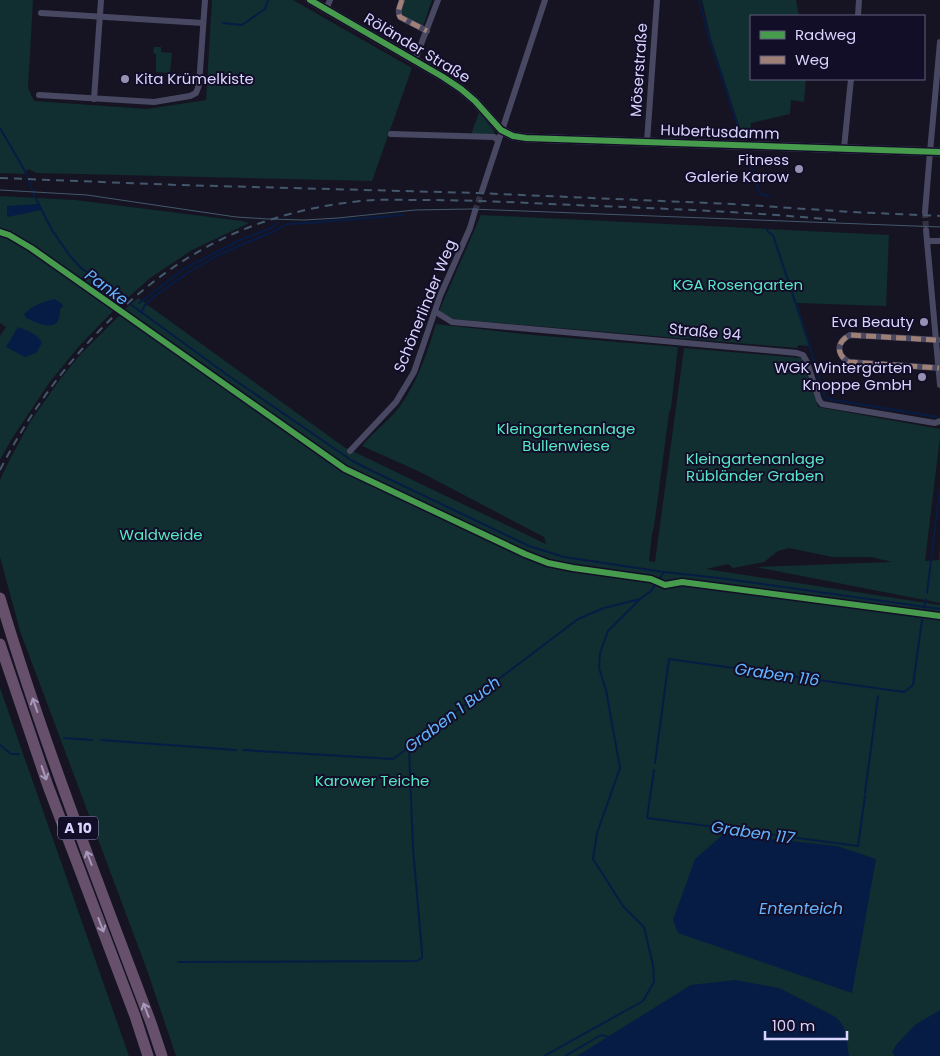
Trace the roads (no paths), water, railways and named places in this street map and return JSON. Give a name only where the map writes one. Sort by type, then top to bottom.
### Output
[{"type":"highway","name":"A 10","points":[[0,598],[72,813],[162,1056]]},
{"type":"highway","name":"A 10","points":[[0,644],[48,786],[132,1006],[148,1056]]},
{"type":"street","points":[[94,99],[101,0]]},
{"type":"street","points":[[39,95],[154,102],[190,96],[196,92],[199,85],[205,0]]},
{"type":"street","name":"Röländer Straße","points":[[310,0],[328,4],[461,89],[480,106],[501,130]]},
{"type":"street","points":[[402,0],[398,10],[400,17],[427,31]]},
{"type":"street","points":[[415,60],[438,0]]},
{"type":"street","points":[[482,191],[545,0]]},
{"type":"street","name":"Möserstraße","points":[[647,142],[656,0]]},
{"type":"street","points":[[858,15],[859,0]]},
{"type":"street","points":[[41,13],[203,23]]},
{"type":"street","points":[[926,212],[940,42]]},
{"type":"street","points":[[844,148],[851,80]]},
{"type":"street","name":"Hubertusdamm","points":[[501,130],[517,137],[940,152]]},
{"type":"street","points":[[390,134],[494,137],[498,140]]},
{"type":"street","name":"Schönerlinder Weg","points":[[350,451],[396,402],[414,372],[440,296],[470,228],[475,211]]},
{"type":"street","points":[[926,230],[938,340],[940,385]]},
{"type":"street","points":[[928,241],[940,241]]},
{"type":"street","name":"Straße 94","points":[[436,312],[452,322],[797,353],[803,356],[807,362],[822,404],[934,423],[940,421]]},
{"type":"street","points":[[938,340],[850,335],[842,341],[839,348],[843,358],[849,362],[938,368]]},
{"type":"water","points":[[39,204],[42,210],[7,217],[7,206]]},
{"type":"water","points":[[55,299],[63,307],[60,309],[57,322],[53,325],[43,325],[26,318],[24,314],[31,309]]},
{"type":"water","points":[[18,327],[38,337],[42,343],[36,353],[25,357],[6,347]]},
{"type":"water","name":"Ententeich","points":[[724,834],[837,846],[876,859],[852,993],[678,933],[673,920],[695,859]]},
{"type":"water","points":[[735,980],[779,988],[834,1016],[839,1020],[844,1029],[849,1056],[577,1056],[691,985]]},
{"type":"water","points":[[940,1010],[940,1056],[895,1056],[892,1052],[896,1045],[915,1025]]},
{"type":"waterway","points":[[223,23],[242,25],[265,9],[268,0]]},
{"type":"waterway","points":[[699,0],[741,136]]},
{"type":"waterway","name":"Panke","points":[[0,128],[26,173],[34,195],[52,230],[81,268],[226,374],[351,460],[366,468],[529,546],[564,557],[940,609]]},
{"type":"waterway","points":[[746,152],[760,194],[769,196]]},
{"type":"waterway","points":[[141,313],[145,305],[156,295],[189,272],[217,256],[287,224],[403,215]]},
{"type":"waterway","points":[[139,303],[184,269],[278,223]]},
{"type":"waterway","points":[[767,229],[773,235],[825,397],[937,417]]},
{"type":"waterway","points":[[927,593],[940,488]]},
{"type":"waterway","points":[[544,1056],[643,1001],[654,982],[653,965],[644,927],[623,906],[593,859],[597,833],[620,768],[606,690],[599,668],[600,653],[608,631],[640,599],[651,591],[664,572]]},
{"type":"waterway","name":"Graben 1 Buch","points":[[243,750],[393,759],[578,619],[604,608],[640,599]]},
{"type":"waterway","name":"Panke","points":[[924,608],[926,599]]},
{"type":"waterway","name":"Graben 116","points":[[655,763],[669,659],[904,692],[913,685],[922,620]]},
{"type":"waterway","name":"Graben 117","points":[[865,793],[878,696]]},
{"type":"waterway","name":"Graben 1 Buch","points":[[64,738],[92,740]]},
{"type":"waterway","name":"Graben 1 Buch","points":[[101,740],[236,750]]},
{"type":"waterway","name":"Graben 1 Buch","points":[[0,745],[11,754],[19,754]]},
{"type":"waterway","points":[[178,962],[417,961],[422,958],[413,849],[409,747]]},
{"type":"waterway","name":"Graben 117","points":[[654,770],[647,818],[858,846],[865,796]]},
{"type":"waterway","points":[[565,1056],[601,1035],[609,1037]]},
{"type":"tunnel","points":[[475,211],[482,191]]},
{"type":"tunnel","points":[[925,212],[926,230]]},
{"type":"tram line","points":[[0,190],[87,195],[236,217],[269,219],[304,220],[415,210],[471,209],[940,227]]},
{"type":"railway","points":[[0,178],[476,193],[732,204],[940,216]]},
{"type":"railway","points":[[0,470],[32,414],[70,363],[127,304],[186,259],[218,241],[285,215],[361,201],[439,200],[694,210],[836,220]]},
{"type":"place","name":"Kita Krümelkiste","points":[[125,79]]},
{"type":"place","name":"Fitness Galerie Karow","points":[[799,169]]},
{"type":"place","name":"Eva Beauty","points":[[924,322]]},
{"type":"place","name":"WGK Wintergärten Knoppe GmbH","points":[[922,377]]},
{"type":"park label","name":"KGA Rosengarten","points":[[738,285]]},
{"type":"park label","name":"Kleingartenanlage Bullenwiese","points":[[566,438]]},
{"type":"park label","name":"Kleingartenanlage Rübländer Graben","points":[[755,468]]},
{"type":"park label","name":"Waldweide","points":[[161,535]]},
{"type":"park label","name":"Karower Teiche","points":[[372,781]]}]
